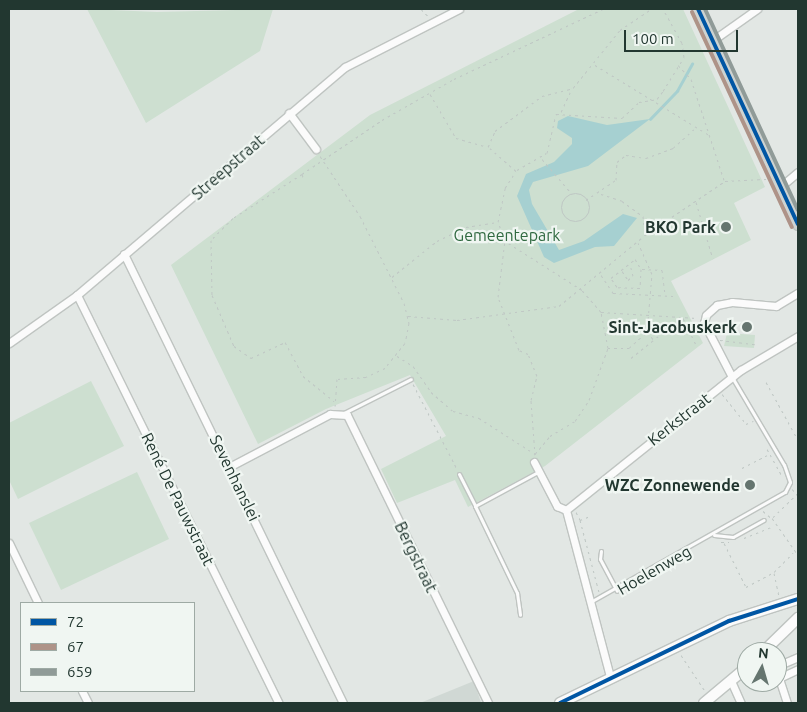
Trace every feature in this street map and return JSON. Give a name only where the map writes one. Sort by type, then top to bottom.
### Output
[{"type":"main road","points":[[698,9],[798,224]]},
{"type":"street","name":"Streepstraat","points":[[9,343],[77,295],[344,67],[459,9]]},
{"type":"street","points":[[712,40],[756,9]]},
{"type":"street","points":[[289,113],[316,149]]},
{"type":"street","points":[[780,187],[798,172]]},
{"type":"street","name":"Sevenhanslei","points":[[124,254],[343,703]]},
{"type":"street","points":[[732,377],[712,339],[705,319],[717,305],[732,302],[776,306],[798,293]]},
{"type":"street","name":"René De Pauwstraat","points":[[77,295],[278,703]]},
{"type":"street","name":"Kerkstraat","points":[[566,510],[732,377],[798,336]]},
{"type":"street","points":[[229,467],[340,412]]},
{"type":"street","name":"Bergstraat","points":[[340,412],[361,441],[488,703]]},
{"type":"street","points":[[534,458],[557,506],[566,510],[592,601],[610,677]]},
{"type":"street","points":[[9,543],[38,602]]},
{"type":"street","points":[[560,703],[610,677],[729,621],[798,600]]},
{"type":"street","points":[[773,642],[798,618]]},
{"type":"street","points":[[707,701],[737,676]]},
{"type":"street","points":[[731,681],[741,703]]},
{"type":"lane","points":[[732,377],[776,451]]},
{"type":"lane","points":[[340,412],[411,378]]},
{"type":"lane","name":"Hoelenweg","points":[[592,601],[601,600],[617,591],[785,492],[790,482],[776,451]]},
{"type":"lane","points":[[475,506],[539,471]]},
{"type":"lane","points":[[459,474],[517,593],[520,615]]},
{"type":"lane","points":[[714,535],[733,537],[764,520]]},
{"type":"lane","points":[[601,551],[600,559],[617,591]]},
{"type":"path","points":[[421,9],[434,22]]},
{"type":"path","points":[[340,412],[334,401],[303,376],[285,342],[251,358],[234,346],[212,295],[211,240],[233,218],[324,160],[382,120],[430,94],[603,9]]},
{"type":"path","points":[[534,458],[531,400],[537,376],[504,316],[498,298],[504,240],[498,222],[505,188],[516,171],[542,159],[552,139],[553,118],[560,112],[573,88],[595,65],[620,30],[651,9]]},
{"type":"path","points":[[560,112],[622,118],[639,102],[652,100],[664,92],[684,57],[682,43],[663,9]]},
{"type":"path","points":[[595,65],[660,105],[694,129],[711,136]]},
{"type":"path","points":[[678,65],[691,79],[725,181]]},
{"type":"path","points":[[488,147],[495,132],[542,96],[573,88]]},
{"type":"path","points":[[430,94],[456,138],[488,147],[516,171]]},
{"type":"path","points":[[586,200],[600,193],[616,180],[617,162],[626,155],[646,158],[673,148],[694,129]]},
{"type":"path","points":[[316,149],[360,216],[408,316],[408,333],[397,356],[366,377],[337,379],[334,401]]},
{"type":"path","points":[[542,159],[554,176],[573,194],[586,200]]},
{"type":"path","points":[[408,316],[457,320],[504,316],[559,306],[582,290],[645,235],[725,181],[766,179],[775,174]]},
{"type":"path","points":[[600,193],[622,201],[643,216],[645,235]]},
{"type":"path","points":[[573,194],[561,206],[572,221],[585,217],[586,200]]},
{"type":"path","points":[[696,201],[713,259]]},
{"type":"path","points":[[391,278],[437,241],[466,227],[498,222]]},
{"type":"path","points":[[504,240],[582,290],[600,312],[608,348],[589,400],[575,421],[550,436],[534,458]]},
{"type":"path","points":[[638,242],[651,268],[651,294],[647,332],[654,340]]},
{"type":"path","points":[[635,259],[641,269],[640,288],[617,287],[611,278],[629,263],[635,259]]},
{"type":"path","points":[[629,263],[633,276]]},
{"type":"path","points":[[641,269],[659,267],[666,278],[665,296]]},
{"type":"path","points":[[621,269],[628,280],[633,276]]},
{"type":"path","points":[[600,275],[613,293],[673,296]]},
{"type":"path","points":[[633,276],[641,278]]},
{"type":"path","points":[[600,312],[705,319]]},
{"type":"path","points":[[682,317],[696,345]]},
{"type":"path","points":[[631,358],[665,331]]},
{"type":"path","points":[[608,348],[628,348],[647,332]]},
{"type":"path","points":[[712,339],[755,344]]},
{"type":"path","points":[[397,356],[414,366],[431,392],[452,411],[479,418],[534,458]]},
{"type":"path","points":[[411,378],[459,474]]},
{"type":"path","points":[[766,382],[798,440]]},
{"type":"path","points":[[722,393],[746,424],[752,421]]},
{"type":"path","points":[[742,468],[776,451]]},
{"type":"path","points":[[772,518],[798,494]]},
{"type":"path","points":[[755,509],[772,518],[774,526],[793,553],[798,555]]},
{"type":"path","points":[[566,510],[578,512],[601,600]]},
{"type":"path","points":[[580,520],[588,517]]},
{"type":"path","points":[[724,543],[746,587],[774,572],[793,553]]},
{"type":"path","points":[[774,572],[782,604]]},
{"type":"path","points":[[676,646],[707,701]]},
{"type":"shaded area","points":[[474,681],[481,703],[420,703]]},
{"type":"green space","points":[[87,9],[157,12],[273,9],[260,51],[146,123]]},
{"type":"green space","name":"Gemeentepark","points":[[579,9],[683,9],[765,187],[734,203],[751,240],[671,281],[703,343],[545,466],[468,507],[455,480],[397,503],[381,469],[446,436],[410,375],[326,409],[258,444],[171,265],[370,115]]},
{"type":"green space","points":[[727,333],[755,335],[754,348],[724,346]]},
{"type":"green space","points":[[91,381],[124,446],[18,499],[9,480],[9,423]]},
{"type":"green space","points":[[137,472],[169,539],[61,590],[29,523]]},
{"type":"water","points":[[568,116],[607,125],[650,119],[588,166],[533,182],[529,190],[532,204],[559,250],[584,241],[623,214],[637,218],[614,246],[595,247],[554,263],[544,257],[517,196],[526,174],[554,162],[572,144],[572,138],[557,128],[558,121]]},
{"type":"waterway","points":[[650,119],[677,91],[692,64]]},
{"type":"transit line","name":"72","points":[[698,9],[798,224]]},
{"type":"transit line","name":"659","points":[[705,9],[798,210]]},
{"type":"transit line","name":"67","points":[[692,12],[792,227]]},
{"type":"transit line","name":"72","points":[[560,703],[729,621],[798,599]]},
{"type":"place","name":"BKO Park","points":[[726,227]]},
{"type":"place","name":"Sint-Jacobuskerk","points":[[747,327]]},
{"type":"place","name":"WZC Zonnewende","points":[[750,485]]}]
